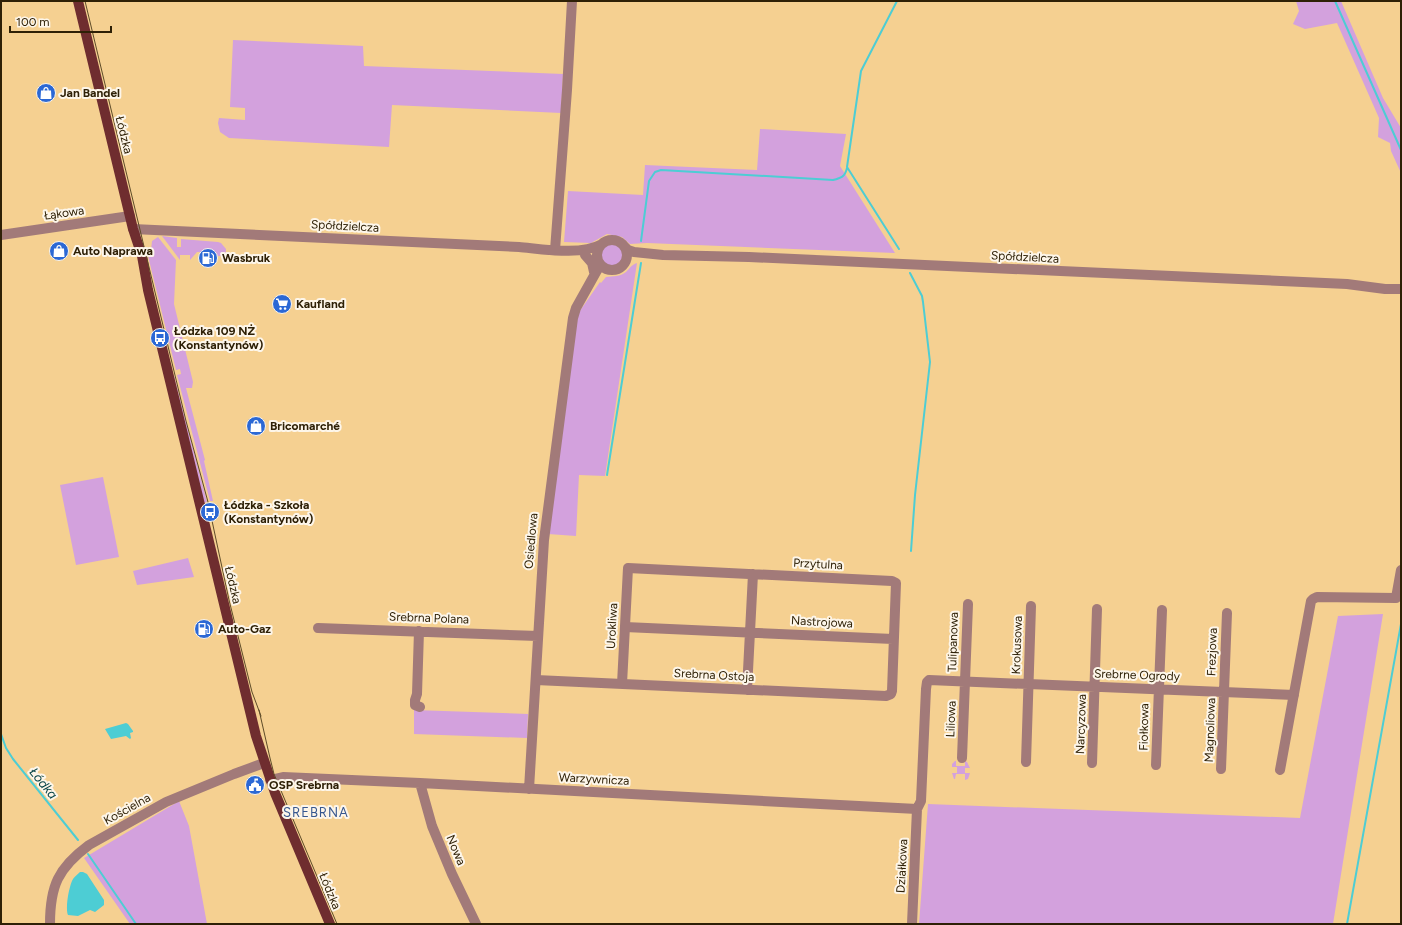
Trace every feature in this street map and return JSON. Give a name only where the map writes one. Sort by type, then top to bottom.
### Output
[{"type":"main road","name":"Łódzka","points":[[78,1],[133,229],[134,253],[148,290],[248,704],[264,763],[330,924]]},
{"type":"street","points":[[558,250],[572,1]]},
{"type":"street","name":"Łąkowa","points":[[1,235],[130,216]]},
{"type":"street","name":"Spółdzielcza","points":[[133,229],[558,250]]},
{"type":"street","points":[[558,250],[595,248],[607,241],[613,240],[619,242],[628,250],[634,252],[663,255]]},
{"type":"street","points":[[599,263],[598,250],[602,244]]},
{"type":"street","points":[[622,266],[627,258],[627,252],[624,246]]},
{"type":"street","points":[[558,250],[594,258],[607,269],[612,270],[618,269],[633,259],[663,255]]},
{"type":"street","points":[[585,255],[592,263],[594,275]]},
{"type":"street","name":"Spółdzielcza","points":[[663,255],[756,257],[1340,284],[1385,289]]},
{"type":"street","name":"Osiedlowa","points":[[529,789],[544,540],[548,502],[574,312],[582,299],[599,263]]},
{"type":"street","name":"Osiedlowa","points":[[582,299],[602,275],[612,270]]},
{"type":"street","points":[[1385,289],[1401,289]]},
{"type":"street","points":[[1385,289],[1401,297]]},
{"type":"street","name":"Przytulna","points":[[628,568],[894,581],[896,583],[891,694]]},
{"type":"street","name":"Urokliwa","points":[[622,684],[628,568]]},
{"type":"street","points":[[1280,770],[1309,608],[1313,599],[1317,597],[1396,598],[1401,570]]},
{"type":"street","points":[[747,690],[753,574]]},
{"type":"street","name":"Tulipanowa","points":[[965,681],[968,604]]},
{"type":"street","name":"Krokusowa","points":[[1026,762],[1031,606]]},
{"type":"street","name":"Narcyzowa","points":[[1092,763],[1097,609]]},
{"type":"street","name":"Fiołkowa","points":[[1156,765],[1162,610]]},
{"type":"street","name":"Frezjowa","points":[[1224,692],[1226,613]]},
{"type":"street","name":"Nastrojowa","points":[[625,627],[893,639]]},
{"type":"street","name":"Srebrna Polana","points":[[318,628],[538,636]]},
{"type":"street","points":[[419,631],[417,694],[415,705],[420,707]]},
{"type":"street","name":"Srebrna Ostoja","points":[[536,680],[886,696],[891,694]]},
{"type":"street","name":"Srebrne Ogrody","points":[[917,809],[921,801],[927,682],[929,680],[1294,694]]},
{"type":"street","name":"Liliowa","points":[[962,758],[965,681]]},
{"type":"street","name":"Magnoliowa","points":[[1221,769],[1224,692]]},
{"type":"street","name":"Kościelna","points":[[50,924],[50,905],[55,884],[70,860],[79,852],[95,841],[166,802],[264,763]]},
{"type":"street","name":"Warzywnicza","points":[[270,780],[280,777],[420,783],[917,809]]},
{"type":"street","name":"Nowa","points":[[420,783],[432,826],[476,924]]},
{"type":"street","name":"Działkowa","points":[[912,924],[917,809]]},
{"type":"shaded area","points":[[1296,1],[1341,1],[1383,98],[1401,128],[1401,173],[1391,151],[1390,143],[1378,137],[1379,118],[1337,23],[1305,29],[1293,24],[1299,11]]},
{"type":"shaded area","points":[[233,40],[363,46],[364,66],[563,74],[561,113],[392,105],[389,147],[229,138],[220,132],[218,123],[219,118],[245,120],[245,108],[230,107]]},
{"type":"shaded area","points":[[760,129],[846,134],[840,166],[895,253],[647,243],[630,244],[622,237],[607,234],[591,243],[564,242],[568,191],[643,195],[645,165],[757,170]]},
{"type":"shaded area","points":[[162,236],[177,238],[177,247],[181,247],[181,239],[221,243],[226,249],[225,262],[223,262],[223,256],[218,256],[216,253],[197,252],[190,260],[190,255],[180,255],[180,260]]},
{"type":"shaded area","points":[[158,237],[176,260],[174,304],[193,382],[192,388],[186,388],[205,460],[213,501],[210,501],[177,375],[181,374],[180,369],[176,370],[147,252],[151,251],[152,241]]},
{"type":"shaded area","points":[[612,244],[620,247],[623,255],[620,263],[612,266],[604,263],[601,255],[604,247]]},
{"type":"shaded area","points":[[637,263],[605,476],[579,475],[576,536],[548,534],[577,315],[600,282],[601,283],[606,277],[624,274]]},
{"type":"shaded area","points":[[174,376],[207,502],[203,503],[173,377]]},
{"type":"shaded area","points":[[103,477],[119,557],[76,565],[60,485]]},
{"type":"shaded area","points":[[188,558],[194,577],[137,585],[133,571]]},
{"type":"shaded area","points":[[1383,614],[1333,924],[919,924],[928,804],[1300,818],[1338,616]]},
{"type":"shaded area","points":[[414,710],[528,714],[527,738],[414,734]]},
{"type":"shaded area","points":[[955,761],[956,766],[965,766],[965,761],[967,762],[970,768],[965,768],[965,773],[970,773],[968,779],[965,780],[965,774],[956,774],[954,779],[952,773],[957,773],[957,767],[952,767],[952,764]]},
{"type":"shaded area","points":[[179,801],[189,826],[207,924],[130,924],[84,858]]},
{"type":"water","points":[[126,723],[133,731],[130,733],[131,738],[130,739],[126,736],[111,739],[105,729]]},
{"type":"water","points":[[80,872],[87,874],[104,900],[104,905],[95,912],[90,910],[78,916],[68,915],[67,902],[70,887],[73,879]]},
{"type":"waterway","points":[[897,1],[861,71],[847,167],[899,249]]},
{"type":"waterway","points":[[1335,1],[1401,150]]},
{"type":"waterway","points":[[641,241],[649,181],[655,172],[661,170],[833,180],[842,177],[847,168]]},
{"type":"waterway","points":[[607,475],[641,263]]},
{"type":"waterway","points":[[910,273],[922,296],[930,362],[915,495],[911,551]]},
{"type":"waterway","points":[[1347,924],[1401,624]]},
{"type":"waterway","name":"Łódka","points":[[1,734],[6,748],[13,759],[78,840]]},
{"type":"waterway","name":"Łódka","points":[[88,854],[136,924]]},
{"type":"tram line","points":[[85,1],[186,421],[208,502],[229,600],[252,692],[261,716]]},
{"type":"tram line","points":[[259,710],[274,774],[337,924]]},
{"type":"place","name":"Jan Bandel","points":[[46,93]]},
{"type":"place","name":"Auto Naprawa","points":[[59,251]]},
{"type":"place","name":"Wasbruk","points":[[208,258]]},
{"type":"place","name":"Kaufland","points":[[282,304]]},
{"type":"place","name":"Łódzka 109 NŻ (Konstantynów)","points":[[160,338]]},
{"type":"place","name":"Bricomarché","points":[[256,426]]},
{"type":"place","name":"Łódzka - Szkoła (Konstantynów)","points":[[210,512]]},
{"type":"place","name":"Auto-Gaz","points":[[204,629]]},
{"type":"place","name":"OSP Srebrna","points":[[255,785]]},
{"type":"district","name":"SREBRNA","points":[[316,812]]}]
